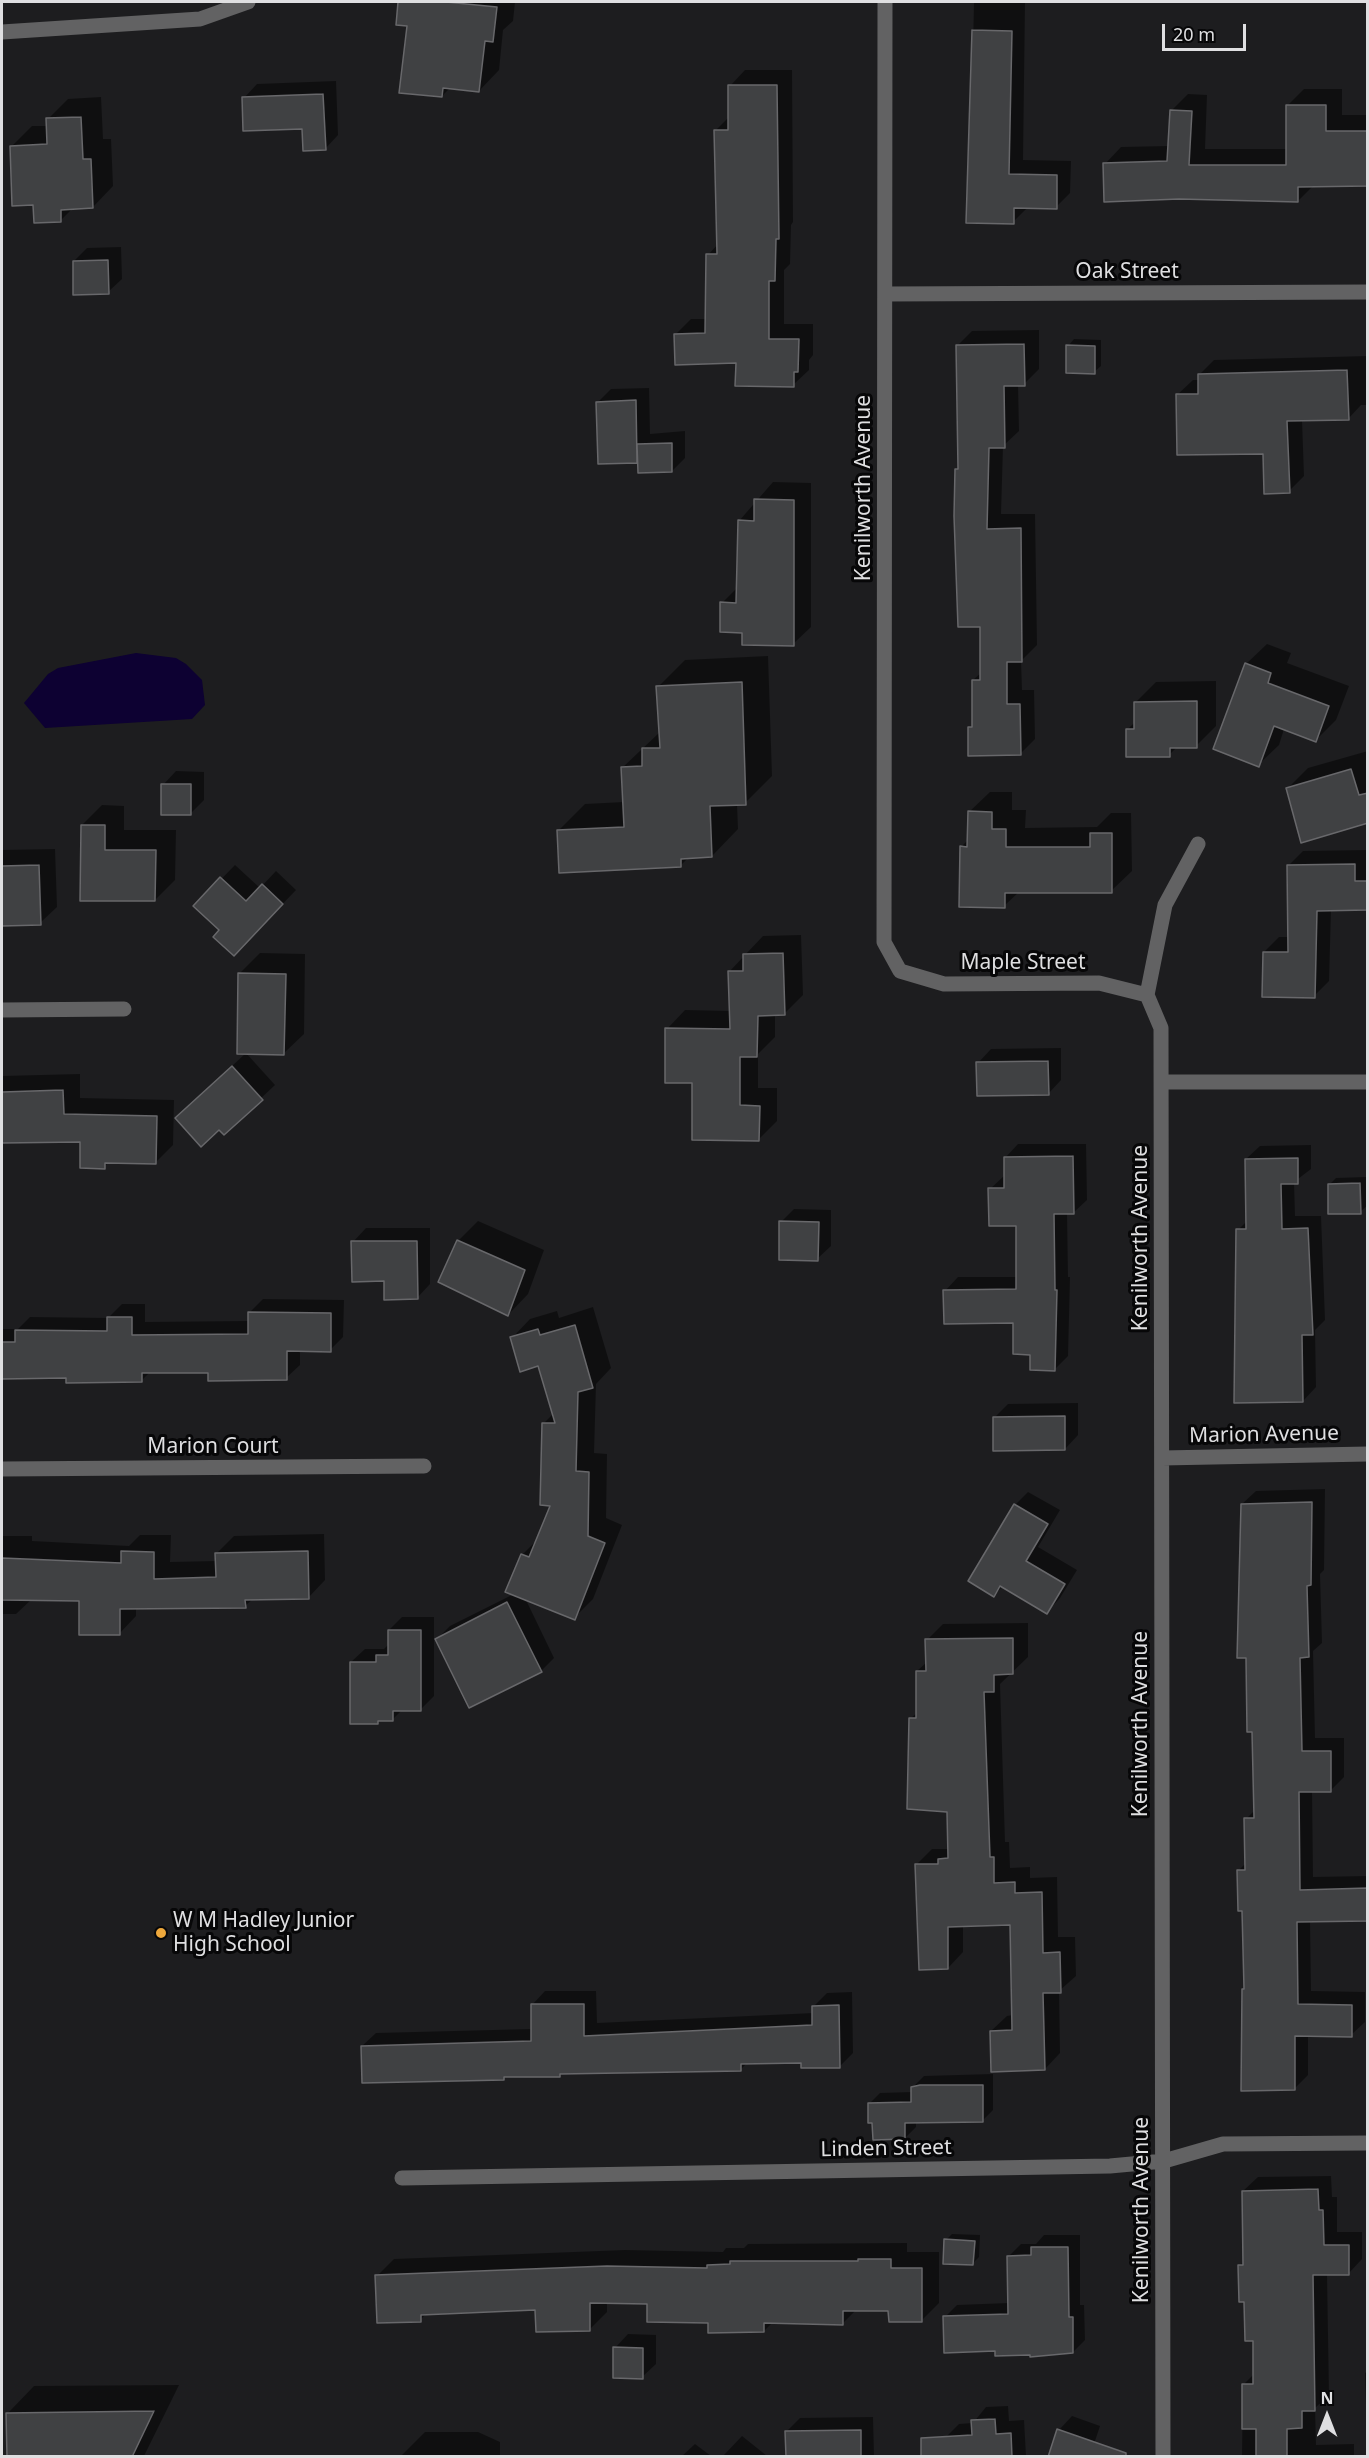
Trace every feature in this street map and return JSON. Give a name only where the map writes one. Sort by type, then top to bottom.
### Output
[{"type":"street","points":[[2,32],[200,19],[248,2]]},
{"type":"street","name":"Kenilworth Avenue","points":[[885,2],[884,942],[900,971]]},
{"type":"street","name":"Oak Street","points":[[886,294],[1368,292]]},
{"type":"street","points":[[1147,995],[1165,905],[1198,844]]},
{"type":"street","name":"Maple Street","points":[[900,971],[944,984],[1099,983],[1147,995]]},
{"type":"street","name":"Kenilworth Avenue","points":[[1147,995],[1161,1028],[1162,1082],[1163,2457]]},
{"type":"street","points":[[2,1010],[124,1009]]},
{"type":"street","points":[[1162,1082],[1368,1082]]},
{"type":"street","name":"Marion Avenue","points":[[1162,1458],[1368,1454]]},
{"type":"street","name":"Marion Court","points":[[2,1469],[424,1466]]},
{"type":"street","name":"Linden Street","points":[[402,2178],[1110,2166],[1164,2161],[1223,2145],[1368,2143]]},
{"type":"shaded area","points":[[136,653],[176,658],[186,664],[202,680],[205,705],[192,719],[45,728],[24,703],[48,674],[58,668]]},
{"type":"building","points":[[398,2],[446,2],[497,7],[493,42],[485,41],[479,92],[443,88],[442,97],[399,93],[407,26],[396,25]]},
{"type":"building","points":[[972,30],[1012,31],[1009,174],[1057,175],[1057,209],[1014,208],[1014,224],[966,223]]},
{"type":"building","points":[[728,85],[777,85],[779,239],[776,239],[775,281],[769,281],[769,339],[799,339],[798,372],[794,372],[794,387],[735,386],[736,363],[675,365],[674,334],[705,333],[706,254],[717,254],[714,130],[728,130]]},
{"type":"building","points":[[323,94],[326,150],[303,151],[302,129],[243,131],[242,97]]},
{"type":"building","points":[[1286,105],[1326,105],[1326,131],[1368,131],[1368,186],[1298,187],[1298,202],[1179,199],[1104,202],[1103,163],[1167,161],[1170,110],[1192,111],[1189,165],[1286,165]]},
{"type":"building","points":[[81,117],[83,159],[91,159],[93,208],[61,210],[61,222],[34,223],[33,205],[12,206],[10,146],[47,144],[46,118]]},
{"type":"building","points":[[108,260],[109,294],[73,295],[73,261]]},
{"type":"building","points":[[1024,344],[1025,386],[1004,386],[1005,448],[989,448],[987,529],[1021,528],[1022,662],[1007,662],[1007,704],[1020,704],[1021,755],[968,756],[968,727],[972,727],[972,680],[980,680],[980,627],[958,627],[954,516],[955,469],[958,469],[956,345]]},
{"type":"building","points":[[1066,345],[1095,346],[1095,374],[1066,373]]},
{"type":"building","points":[[1347,370],[1349,420],[1287,421],[1290,493],[1264,494],[1263,454],[1177,455],[1176,394],[1198,394],[1198,374]]},
{"type":"building","points":[[636,400],[637,463],[598,464],[596,402]]},
{"type":"building","points":[[672,443],[672,472],[638,473],[637,444]]},
{"type":"building","points":[[754,499],[794,500],[794,646],[742,645],[742,633],[720,632],[720,602],[736,603],[738,520],[754,521]]},
{"type":"building","points":[[1245,663],[1271,673],[1268,683],[1329,706],[1316,742],[1274,726],[1259,767],[1213,749]]},
{"type":"building","points":[[742,682],[746,805],[710,806],[712,857],[681,859],[681,867],[559,873],[557,830],[624,827],[621,767],[642,766],[642,748],[660,748],[656,686]]},
{"type":"building","points":[[1197,701],[1197,748],[1170,748],[1170,757],[1126,757],[1126,729],[1134,729],[1134,702]]},
{"type":"building","points":[[1351,769],[1359,795],[1368,793],[1368,823],[1301,843],[1286,788]]},
{"type":"building","points":[[161,784],[191,784],[191,815],[161,815]]},
{"type":"building","points":[[968,811],[992,812],[992,829],[1006,829],[1006,847],[1090,847],[1090,833],[1112,833],[1112,893],[1005,893],[1005,908],[959,907],[960,846],[967,847]]},
{"type":"building","points":[[81,825],[105,825],[105,850],[156,850],[155,901],[80,901]]},
{"type":"building","points":[[1355,864],[1355,881],[1368,881],[1368,910],[1317,911],[1315,998],[1262,997],[1263,952],[1288,952],[1287,865]]},
{"type":"building","points":[[39,865],[41,925],[2,926],[2,866]]},
{"type":"building","points":[[220,877],[246,901],[262,884],[283,904],[234,956],[213,937],[219,930],[193,906]]},
{"type":"building","points":[[783,953],[785,1015],[758,1016],[757,1057],[740,1057],[740,1105],[760,1106],[759,1141],[692,1140],[692,1083],[665,1083],[665,1028],[730,1029],[728,971],[743,971],[743,954]]},
{"type":"building","points":[[238,973],[286,974],[284,1055],[237,1054]]},
{"type":"building","points":[[1048,1061],[1049,1095],[977,1096],[976,1062]]},
{"type":"building","points":[[232,1066],[263,1100],[224,1135],[219,1130],[201,1147],[175,1118]]},
{"type":"building","points":[[63,1090],[64,1114],[157,1116],[156,1164],[105,1163],[105,1169],[80,1168],[80,1142],[2,1143],[2,1092]]},
{"type":"building","points":[[1073,1156],[1074,1214],[1054,1214],[1055,1290],[1057,1290],[1055,1371],[1030,1370],[1030,1355],[1013,1354],[1013,1323],[944,1324],[943,1290],[1016,1289],[1016,1226],[989,1226],[988,1188],[1004,1188],[1004,1157]]},
{"type":"building","points":[[1298,1158],[1298,1184],[1281,1184],[1282,1229],[1308,1228],[1313,1335],[1302,1335],[1303,1402],[1234,1403],[1236,1229],[1246,1229],[1245,1159]]},
{"type":"building","points":[[1360,1183],[1361,1214],[1328,1214],[1328,1184]]},
{"type":"building","points":[[779,1221],[819,1222],[818,1261],[779,1260]]},
{"type":"building","points":[[457,1240],[525,1270],[508,1316],[438,1282]]},
{"type":"building","points":[[351,1241],[417,1241],[418,1299],[384,1300],[384,1281],[352,1282]]},
{"type":"building","points":[[248,1312],[331,1313],[331,1352],[287,1351],[287,1380],[208,1381],[208,1373],[142,1373],[142,1382],[66,1383],[66,1378],[2,1379],[2,1342],[15,1342],[15,1330],[107,1331],[107,1317],[132,1317],[132,1335],[248,1334]]},
{"type":"building","points":[[575,1325],[593,1388],[578,1392],[576,1471],[589,1472],[588,1536],[605,1543],[575,1620],[505,1592],[521,1554],[529,1557],[550,1506],[540,1505],[542,1423],[555,1423],[538,1366],[520,1372],[510,1337],[538,1329],[540,1335]]},
{"type":"building","points":[[1065,1416],[1065,1450],[993,1451],[993,1417]]},
{"type":"building","points":[[1312,1502],[1311,1585],[1307,1586],[1309,1657],[1300,1658],[1302,1751],[1331,1751],[1331,1792],[1299,1792],[1300,1890],[1368,1888],[1368,1921],[1297,1922],[1298,2004],[1352,2005],[1352,2037],[1295,2036],[1295,2090],[1241,2091],[1242,1989],[1244,1989],[1242,1911],[1238,1911],[1237,1870],[1245,1870],[1244,1818],[1254,1818],[1252,1732],[1247,1732],[1246,1658],[1237,1658],[1241,1504]]},
{"type":"building","points":[[1014,1504],[1048,1524],[1026,1561],[1065,1584],[1047,1614],[1000,1586],[994,1597],[968,1581]]},
{"type":"building","points":[[121,1551],[154,1552],[154,1579],[216,1577],[215,1553],[308,1551],[309,1599],[245,1600],[246,1608],[120,1609],[120,1635],[79,1635],[79,1601],[2,1600],[2,1558],[121,1563]]},
{"type":"building","points":[[507,1602],[542,1672],[469,1708],[435,1639]]},
{"type":"building","points":[[388,1630],[421,1630],[421,1711],[393,1711],[393,1721],[378,1721],[378,1724],[350,1724],[350,1662],[376,1662],[376,1655],[388,1655]]},
{"type":"building","points":[[1013,1638],[1013,1674],[994,1675],[994,1692],[984,1692],[990,1857],[994,1857],[994,1883],[1015,1882],[1015,1893],[1042,1892],[1043,1953],[1060,1952],[1061,1993],[1043,1993],[1045,2070],[991,2072],[990,2031],[1012,2030],[1010,1925],[948,1927],[948,1969],[919,1970],[915,1864],[938,1864],[938,1859],[948,1858],[947,1812],[907,1809],[909,1718],[916,1718],[916,1671],[926,1671],[925,1639]]},
{"type":"building","points":[[531,2004],[584,2004],[584,2036],[812,2025],[812,2006],[839,2005],[840,2068],[801,2068],[801,2063],[741,2064],[741,2071],[560,2074],[560,2077],[504,2077],[504,2080],[362,2083],[361,2046],[531,2041]]},
{"type":"building","points":[[983,2085],[983,2122],[905,2123],[905,2139],[873,2140],[872,2123],[868,2123],[868,2103],[911,2102],[911,2087]]},
{"type":"building","points":[[1318,2189],[1319,2210],[1323,2210],[1324,2245],[1349,2245],[1349,2275],[1313,2275],[1315,2411],[1302,2411],[1302,2428],[1287,2429],[1287,2457],[1256,2457],[1256,2429],[1242,2429],[1242,2384],[1253,2384],[1253,2341],[1245,2341],[1244,2302],[1239,2302],[1238,2265],[1243,2265],[1242,2191]]},
{"type":"building","points":[[944,2239],[975,2241],[973,2265],[943,2264]]},
{"type":"building","points":[[1031,2247],[1068,2247],[1069,2317],[1073,2317],[1073,2353],[1030,2357],[1030,2355],[995,2356],[995,2351],[944,2353],[943,2316],[1008,2314],[1007,2256],[1031,2255]]},
{"type":"building","points":[[858,2259],[891,2259],[891,2268],[922,2268],[922,2322],[889,2322],[888,2311],[843,2311],[843,2325],[764,2323],[764,2332],[708,2333],[708,2323],[647,2322],[647,2304],[590,2303],[590,2331],[536,2332],[535,2310],[421,2315],[421,2322],[377,2323],[375,2275],[607,2266],[707,2268],[707,2265],[730,2264],[730,2261],[858,2261]]},
{"type":"building","points":[[613,2347],[643,2348],[643,2379],[613,2378]]},
{"type":"building","points":[[154,2411],[132,2457],[7,2457],[6,2413]]},
{"type":"building","points":[[995,2419],[996,2434],[1011,2433],[1012,2457],[921,2457],[921,2438],[972,2435],[971,2420]]},
{"type":"building","points":[[1057,2429],[1126,2453],[1126,2457],[1048,2457]]},
{"type":"building","points":[[861,2430],[861,2457],[786,2457],[785,2431]]},
{"type":"place","name":"W M Hadley Junior High School","points":[[161,1933]]}]
